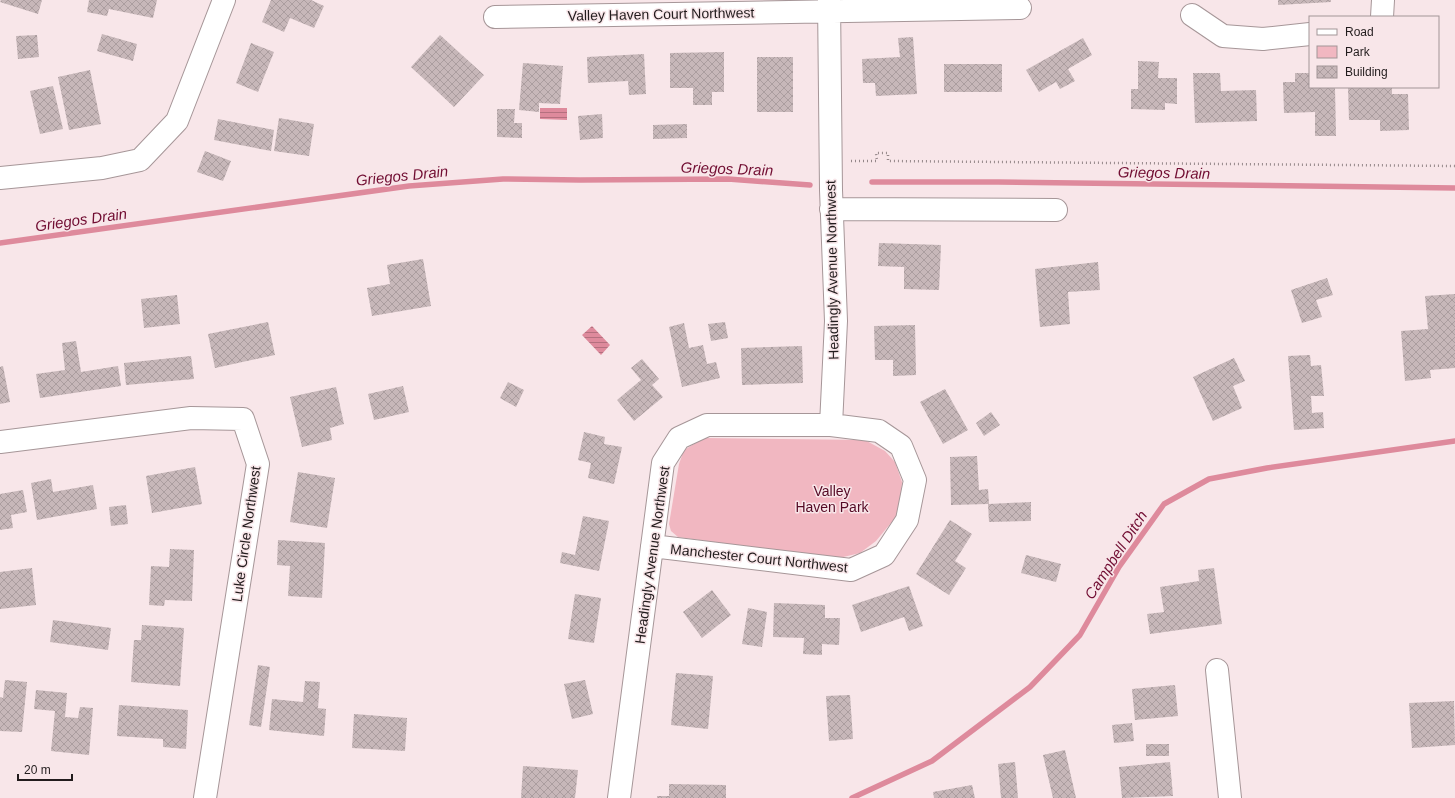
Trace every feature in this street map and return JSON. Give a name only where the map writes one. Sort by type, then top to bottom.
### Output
[{"type":"street","points":[[0,178],[102,168],[140,160],[177,121],[224,0]]},
{"type":"street","points":[[1382,16],[1383,0]]},
{"type":"street","name":"Valley Haven Court Northwest","points":[[495,17],[829,5],[1020,8]]},
{"type":"street","name":"Headingly Avenue Northwest","points":[[620,798],[663,463],[679,438],[706,425],[831,425],[836,321],[831,209],[829,5]]},
{"type":"street","points":[[1192,15],[1223,36],[1263,39],[1309,34]]},
{"type":"street","points":[[831,209],[1056,210]]},
{"type":"street","name":"Luke Circle Northwest","points":[[0,442],[191,418],[243,419],[258,464],[205,798]]},
{"type":"street","name":"Manchester Court Northwest","points":[[652,546],[851,570],[884,555],[907,520],[915,480],[901,446],[879,432],[831,425]]},
{"type":"street","points":[[1217,670],[1230,798]]},
{"type":"path","points":[[830,161],[877,161],[876,153],[888,153],[888,161],[1455,166]]},
{"type":"green space","name":"Valley Haven Park","points":[[704,438],[865,440],[885,451],[895,462],[902,482],[900,512],[876,541],[860,553],[835,559],[678,537],[671,531],[669,524],[679,464],[684,450]]},
{"type":"shaded area","points":[[540,108],[567,108],[567,120],[540,119]]},
{"type":"shaded area","points":[[592,326],[610,345],[601,355],[582,335]]},
{"type":"building","points":[[1,0],[42,0],[38,14],[0,2]]},
{"type":"building","points":[[89,0],[157,0],[153,18],[109,9],[107,16],[87,12]]},
{"type":"building","points":[[271,0],[311,0],[324,6],[314,28],[290,18],[284,32],[262,22]]},
{"type":"building","points":[[1278,0],[1331,0],[1331,2],[1278,5]]},
{"type":"building","points":[[102,34],[137,44],[133,61],[97,51]]},
{"type":"building","points":[[37,35],[39,57],[18,59],[16,36]]},
{"type":"building","points":[[440,35],[484,75],[454,107],[411,67]]},
{"type":"building","points":[[913,37],[917,94],[876,96],[875,83],[863,83],[862,59],[900,57],[898,38]]},
{"type":"building","points":[[1083,38],[1092,55],[1068,69],[1075,81],[1060,89],[1056,82],[1039,92],[1026,70]]},
{"type":"building","points":[[251,43],[274,52],[258,92],[236,83]]},
{"type":"building","points":[[724,52],[724,92],[712,92],[712,105],[693,105],[693,88],[670,88],[670,53]]},
{"type":"building","points":[[644,54],[646,94],[629,95],[628,81],[588,83],[587,57]]},
{"type":"building","points":[[757,57],[793,57],[793,112],[757,112]]},
{"type":"building","points":[[1138,61],[1159,62],[1158,78],[1177,78],[1177,104],[1165,103],[1165,110],[1131,109],[1131,89],[1138,89]]},
{"type":"building","points":[[523,63],[563,66],[560,104],[539,103],[539,112],[519,110]]},
{"type":"building","points":[[944,64],[1002,64],[1002,92],[944,92]]},
{"type":"building","points":[[90,70],[101,124],[69,130],[58,77]]},
{"type":"building","points":[[1193,73],[1220,73],[1221,91],[1256,90],[1257,121],[1195,123]]},
{"type":"building","points":[[1295,73],[1309,73],[1309,88],[1335,88],[1336,136],[1315,136],[1315,112],[1284,113],[1283,82],[1295,82]]},
{"type":"building","points":[[53,86],[63,129],[40,134],[30,91]]},
{"type":"building","points":[[1348,88],[1392,88],[1392,94],[1408,94],[1409,130],[1380,131],[1380,120],[1349,120]]},
{"type":"building","points":[[497,109],[515,109],[514,123],[522,123],[522,138],[497,137]]},
{"type":"building","points":[[602,114],[603,138],[580,140],[578,116]]},
{"type":"building","points":[[279,118],[314,124],[309,156],[274,151]]},
{"type":"building","points":[[218,119],[274,130],[271,151],[214,140]]},
{"type":"building","points":[[687,124],[687,138],[653,139],[653,125]]},
{"type":"building","points":[[205,151],[231,161],[223,181],[197,172]]},
{"type":"building","points":[[879,243],[941,245],[939,290],[904,289],[904,267],[878,266]]},
{"type":"building","points":[[423,259],[431,306],[372,316],[367,288],[390,284],[387,265]]},
{"type":"building","points":[[1098,262],[1100,290],[1068,292],[1070,324],[1040,327],[1035,269]]},
{"type":"building","points":[[1327,278],[1333,295],[1316,300],[1322,317],[1302,323],[1291,290]]},
{"type":"building","points":[[1455,294],[1455,368],[1430,370],[1431,378],[1405,381],[1401,331],[1428,329],[1425,296]]},
{"type":"building","points":[[177,295],[180,324],[144,328],[141,299]]},
{"type":"building","points":[[268,322],[275,355],[215,368],[208,334]]},
{"type":"building","points":[[725,322],[728,338],[711,341],[708,324]]},
{"type":"building","points":[[684,323],[689,348],[703,345],[707,364],[716,362],[720,378],[682,387],[669,327]]},
{"type":"building","points":[[915,325],[916,375],[893,376],[893,360],[875,360],[874,326]]},
{"type":"building","points":[[76,341],[81,372],[118,366],[121,386],[40,398],[36,374],[65,370],[62,343]]},
{"type":"building","points":[[802,346],[803,383],[742,385],[741,348]]},
{"type":"building","points":[[1310,355],[1311,366],[1321,365],[1324,396],[1311,396],[1312,413],[1323,412],[1324,428],[1294,430],[1288,356]]},
{"type":"building","points":[[191,356],[194,379],[126,385],[124,363]]},
{"type":"building","points":[[1234,358],[1245,381],[1233,386],[1242,408],[1213,421],[1193,377]]},
{"type":"building","points":[[642,359],[659,379],[652,385],[663,397],[634,421],[617,400],[641,380],[631,368]]},
{"type":"building","points":[[3,366],[10,402],[0,404],[0,367]]},
{"type":"building","points":[[508,382],[524,390],[516,407],[500,398]]},
{"type":"building","points":[[403,386],[409,412],[374,420],[368,394]]},
{"type":"building","points":[[336,387],[344,424],[330,428],[332,440],[302,447],[290,397]]},
{"type":"building","points":[[945,389],[968,430],[943,444],[920,402]]},
{"type":"building","points":[[991,412],[1000,425],[984,436],[976,423]]},
{"type":"building","points":[[584,432],[605,437],[604,444],[622,447],[614,484],[588,478],[591,463],[578,460]]},
{"type":"building","points":[[977,456],[979,490],[988,489],[989,504],[1031,502],[1031,521],[989,522],[988,504],[951,505],[950,457]]},
{"type":"building","points":[[195,467],[202,504],[152,513],[146,476]]},
{"type":"building","points":[[298,472],[335,478],[327,528],[290,522]]},
{"type":"building","points":[[51,479],[53,492],[93,485],[97,509],[37,520],[31,483]]},
{"type":"building","points":[[23,490],[27,512],[11,515],[13,528],[0,530],[0,494]]},
{"type":"building","points":[[126,505],[128,524],[111,526],[109,507]]},
{"type":"building","points":[[583,516],[609,521],[599,571],[560,563],[562,552],[575,555]]},
{"type":"building","points":[[950,520],[972,534],[955,561],[966,568],[949,595],[916,574]]},
{"type":"building","points":[[278,540],[325,543],[322,598],[288,596],[290,566],[277,565]]},
{"type":"building","points":[[170,549],[194,550],[192,601],[165,600],[164,606],[149,605],[151,566],[169,567]]},
{"type":"building","points":[[1026,555],[1061,564],[1056,582],[1021,573]]},
{"type":"building","points":[[32,568],[36,605],[0,609],[0,572]]},
{"type":"building","points":[[1214,568],[1222,624],[1150,634],[1147,614],[1164,612],[1160,587],[1199,581],[1198,570]]},
{"type":"building","points":[[909,586],[923,626],[909,631],[904,617],[861,632],[852,605]]},
{"type":"building","points":[[712,590],[731,615],[702,638],[683,612]]},
{"type":"building","points":[[575,594],[601,598],[594,643],[568,639]]},
{"type":"building","points":[[774,603],[825,605],[825,618],[840,618],[839,645],[822,644],[822,655],[803,654],[804,638],[773,637]]},
{"type":"building","points":[[748,608],[767,612],[762,647],[742,644]]},
{"type":"building","points":[[53,620],[111,628],[108,650],[50,642]]},
{"type":"building","points":[[142,625],[184,628],[180,686],[131,682],[134,640],[141,640]]},
{"type":"building","points":[[258,665],[270,667],[261,727],[249,725]]},
{"type":"building","points":[[676,673],[713,676],[708,729],[671,725]]},
{"type":"building","points":[[5,680],[27,682],[22,732],[0,731],[0,697],[3,698]]},
{"type":"building","points":[[585,680],[593,714],[572,719],[564,684]]},
{"type":"building","points":[[305,681],[320,682],[318,708],[326,709],[324,736],[269,730],[272,699],[303,702]]},
{"type":"building","points":[[1175,685],[1178,716],[1135,720],[1132,689]]},
{"type":"building","points":[[36,690],[67,693],[65,717],[78,718],[80,707],[93,708],[89,755],[51,751],[55,711],[34,709]]},
{"type":"building","points":[[850,695],[853,739],[829,741],[826,696]]},
{"type":"building","points":[[1454,701],[1455,745],[1412,748],[1409,703]]},
{"type":"building","points":[[119,705],[188,710],[186,749],[163,747],[163,739],[117,736]]},
{"type":"building","points":[[354,714],[407,718],[405,751],[352,748]]},
{"type":"building","points":[[1132,723],[1134,741],[1114,743],[1112,725]]},
{"type":"building","points":[[1146,744],[1169,744],[1169,756],[1146,756]]},
{"type":"building","points":[[1065,750],[1076,798],[1053,798],[1043,755]]},
{"type":"building","points":[[1015,762],[1018,798],[1001,798],[998,764]]},
{"type":"building","points":[[1170,762],[1173,796],[1122,798],[1119,767]]},
{"type":"building","points":[[523,766],[578,770],[575,798],[521,798]]},
{"type":"building","points":[[669,784],[726,785],[726,798],[657,798],[657,796],[669,796]]},
{"type":"building","points":[[972,785],[975,798],[934,798],[933,792]]},
{"type":"waterway","name":"Griegos Drain","points":[[0,243],[409,186],[503,179],[728,179],[810,185]]},
{"type":"waterway","name":"Griegos Drain","points":[[872,182],[998,182],[1455,188]]},
{"type":"waterway","name":"Campbell Ditch","points":[[852,798],[932,761],[1030,687],[1080,635],[1119,567],[1164,504],[1209,479],[1267,468],[1455,441]]}]
